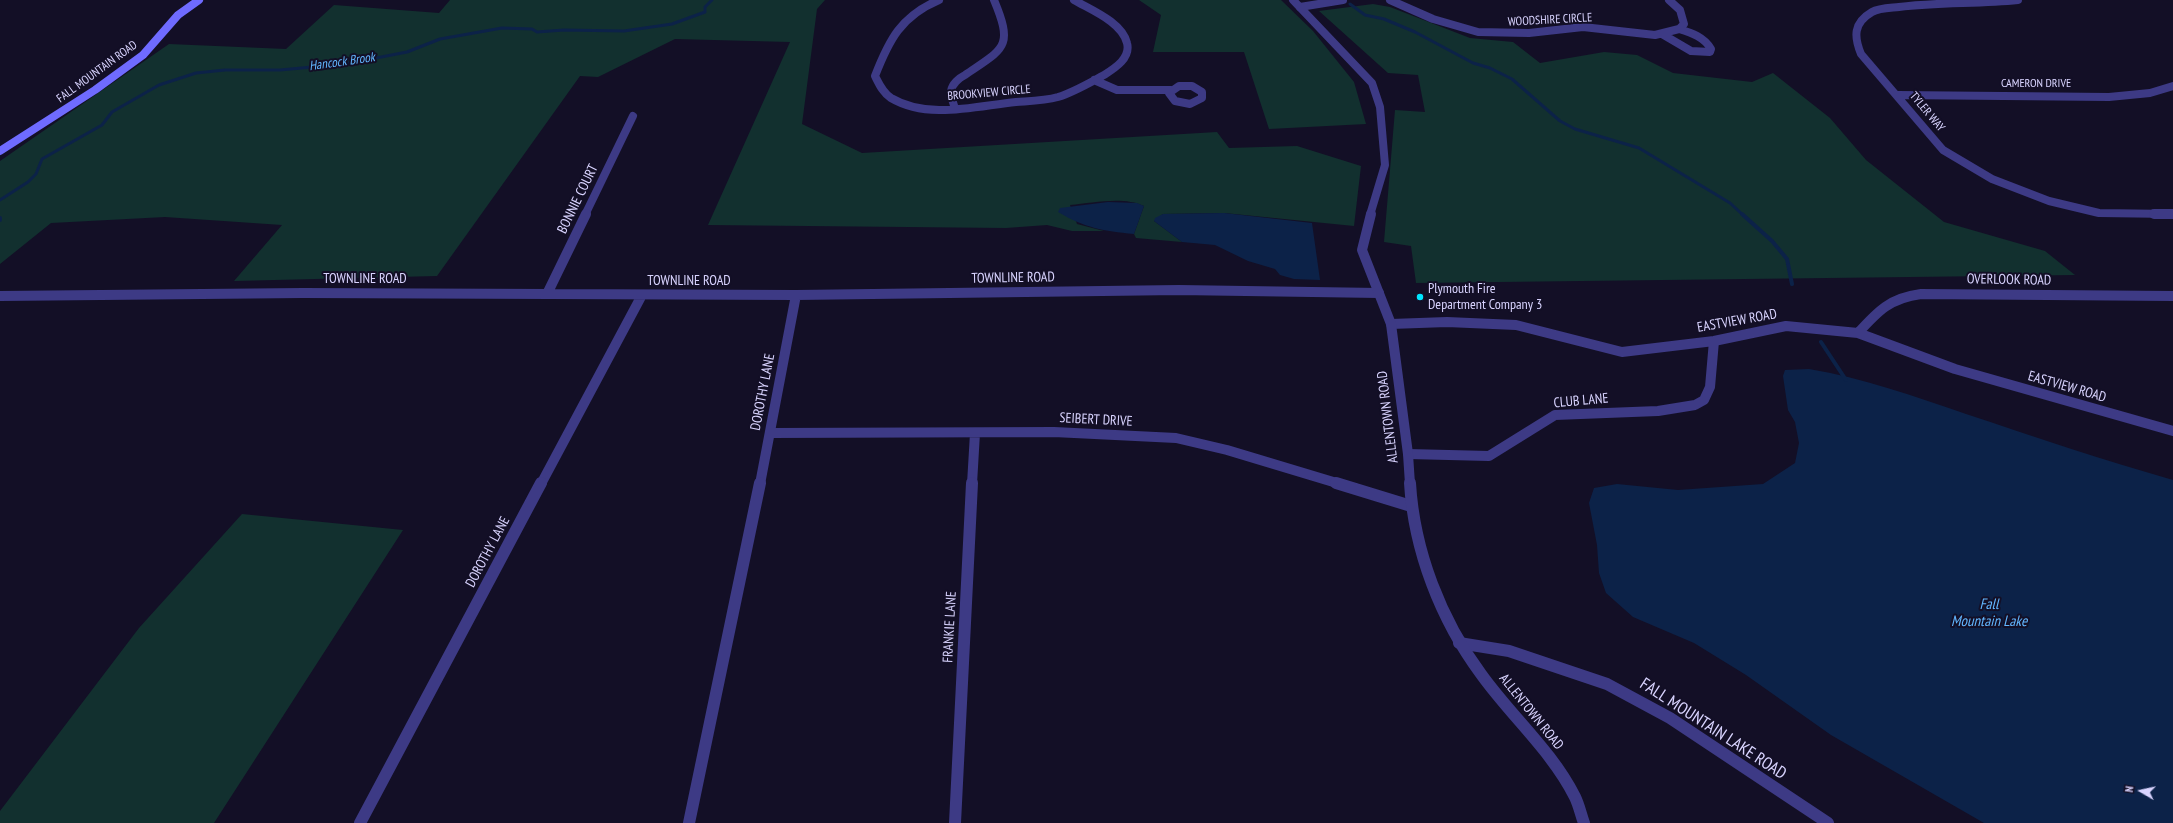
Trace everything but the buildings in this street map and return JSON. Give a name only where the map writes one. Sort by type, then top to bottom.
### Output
[{"type":"main road","name":"FALL MOUNTAIN ROAD","points":[[0,151],[95,90],[143,55],[178,15],[199,0]]},
{"type":"street","name":"BROOKVIEW CIRCLE","points":[[939,0],[920,8],[904,20],[883,56],[875,76],[881,88],[890,97],[902,103],[936,109],[1057,98],[1094,80],[1119,65],[1127,51],[1127,42],[1114,24],[1074,0]]},
{"type":"street","points":[[955,108],[952,97],[953,85],[958,79],[982,64],[1003,44],[1005,31],[994,0]]},
{"type":"street","name":"ALLENTOWN ROAD","points":[[1293,0],[1372,83],[1380,107],[1385,165],[1379,190],[1367,224],[1362,250],[1391,324],[1408,454],[1411,506],[1426,567],[1438,599],[1459,643],[1481,675],[1560,771],[1576,798],[1584,823]]},
{"type":"street","points":[[1300,7],[1343,0]]},
{"type":"street","name":"WOODSHIRE CIRCLE","points":[[1390,0],[1433,19],[1478,32],[1529,33],[1584,27],[1662,34],[1679,29]]},
{"type":"street","points":[[1662,34],[1691,51],[1704,53],[1710,52],[1711,49],[1709,46],[1700,38],[1679,29],[1684,24],[1684,15],[1669,0]]},
{"type":"street","name":"TYLER WAY","points":[[2018,0],[1914,3],[1873,11],[1859,23],[1855,37],[1861,54],[1898,95],[1943,150],[1992,179],[2049,201],[2100,213],[2173,214]]},
{"type":"street","points":[[1094,80],[1117,90],[1171,90]]},
{"type":"street","name":"CAMERON DRIVE","points":[[1898,95],[2109,96],[2150,93],[2173,86]]},
{"type":"street","name":"BONNIE COURT","points":[[547,294],[633,116]]},
{"type":"street","name":"TOWNLINE ROAD","points":[[0,296],[76,294],[796,295],[1179,290],[1378,293]]},
{"type":"street","name":"OVERLOOK ROAD","points":[[1858,333],[1877,313],[1891,302],[1900,297],[1928,293],[2169,296]]},
{"type":"street","name":"DOROTHY LANE","points":[[360,823],[642,295]]},
{"type":"street","name":"DOROTHY LANE","points":[[689,823],[771,432],[796,295]]},
{"type":"street","points":[[2169,296],[2173,306]]},
{"type":"street","name":"EASTVIEW ROAD","points":[[1391,324],[1453,322],[1516,325],[1622,352],[1714,341],[1760,330],[1786,326],[1858,333],[1955,369],[2084,407],[2173,430]]},
{"type":"street","name":"CLUB LANE","points":[[1408,454],[1489,456],[1500,451],[1539,422],[1555,415],[1666,411],[1694,407],[1703,401],[1708,392],[1712,372],[1714,341]]},
{"type":"street","name":"SEIBERT DRIVE","points":[[771,432],[1082,432],[1176,438],[1227,450],[1411,506]]},
{"type":"street","name":"FRANKIE LANE","points":[[955,823],[975,433]]},
{"type":"street","name":"FALL MOUNTAIN LAKE ROAD","points":[[1459,643],[1509,651],[1607,684],[1670,718],[1828,823]]},
{"type":"green space","points":[[450,0],[825,0],[817,9],[802,124],[862,153],[1217,132],[1229,148],[1297,146],[1361,166],[1354,226],[1224,213],[1163,214],[1154,221],[1182,242],[1136,238],[1134,234],[1144,206],[1127,201],[1070,205],[1077,224],[1104,231],[1072,231],[1047,225],[1006,228],[708,225],[790,42],[675,39],[598,77],[580,76],[437,276],[234,281],[282,225],[165,217],[51,223],[0,264],[0,161],[169,44],[286,49],[334,5],[439,13]]},
{"type":"green space","points":[[1139,0],[1281,0],[1313,31],[1354,82],[1366,124],[1269,129],[1244,52],[1153,52],[1161,15]]},
{"type":"green space","points":[[1373,4],[1390,7],[1470,38],[1513,42],[1540,63],[1604,52],[1637,55],[1673,73],[1752,82],[1773,73],[1830,118],[1866,160],[1944,222],[2045,251],[2075,275],[1416,283],[1411,246],[1384,242],[1395,110],[1425,112],[1418,75],[1388,73],[1319,11]]},
{"type":"green space","points":[[242,514],[403,530],[214,823],[0,823],[0,811],[139,628]]},
{"type":"water","points":[[1108,202],[1137,203],[1144,206],[1134,234],[1094,228],[1077,222],[1058,212],[1060,208]]},
{"type":"water","points":[[1224,213],[1312,223],[1320,280],[1294,279],[1280,275],[1275,269],[1248,261],[1215,245],[1182,242],[1154,221],[1155,218],[1163,214]]},
{"type":"water","name":"Fall Mountain Lake","points":[[1809,369],[1849,377],[1888,388],[2069,448],[2173,480],[2173,823],[1984,823],[1831,735],[1746,675],[1694,643],[1633,617],[1606,593],[1599,573],[1597,545],[1589,503],[1594,488],[1617,484],[1678,490],[1763,484],[1795,463],[1799,443],[1795,422],[1788,410],[1783,376],[1785,370]]},
{"type":"waterway","name":"Hancock Brook","points":[[0,200],[28,182],[36,174],[42,159],[102,125],[112,112],[159,85],[196,73],[225,70],[280,70],[345,64],[407,52],[440,39],[502,28],[532,29],[537,32],[564,30],[624,31],[672,24],[705,12],[705,7],[712,0]]},
{"type":"waterway","points":[[1350,4],[1365,15],[1384,19],[1415,32],[1473,63],[1490,68],[1512,79],[1560,121],[1575,129],[1639,148],[1730,203],[1743,215]]},
{"type":"waterway","points":[[1742,214],[1772,241],[1787,259],[1792,284]]},
{"type":"waterway","points":[[1821,342],[1846,380]]},
{"type":"place","name":"Plymouth Fire Department Company 3","points":[[1420,297]]}]
